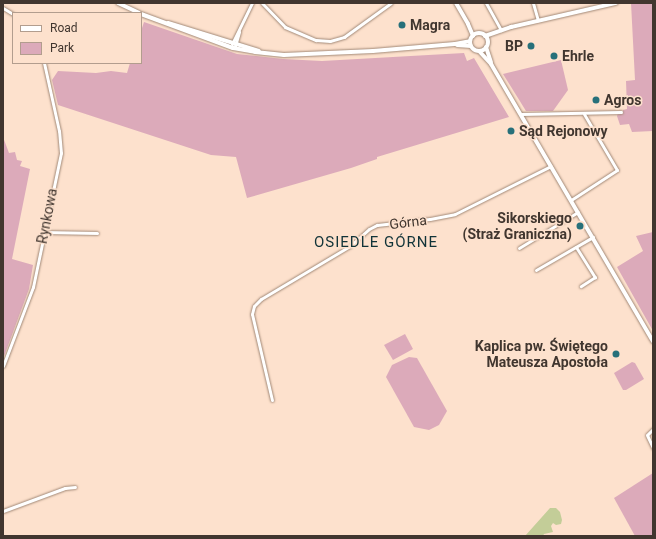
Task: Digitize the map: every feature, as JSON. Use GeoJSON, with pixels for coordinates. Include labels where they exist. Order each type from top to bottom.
{"type":"FeatureCollection","features":[{"type":"Feature","properties":{"kind":"main road"},"geometry":{"type":"LineString","coordinates":[[118,3],[138,12]]}},
{"type":"Feature","properties":{"kind":"main road"},"geometry":{"type":"LineString","coordinates":[[456,3],[473,36]]}},
{"type":"Feature","properties":{"kind":"main road"},"geometry":{"type":"LineString","coordinates":[[468,24],[478,34],[485,36],[538,20],[616,3]]}},
{"type":"Feature","properties":{"kind":"main road"},"geometry":{"type":"LineString","coordinates":[[142,14],[164,23],[234,45],[262,52],[307,55],[455,44],[470,41]]}},
{"type":"Feature","properties":{"kind":"main road"},"geometry":{"type":"LineString","coordinates":[[491,64],[486,47],[488,42],[499,31]]}},
{"type":"Feature","properties":{"kind":"main road"},"geometry":{"type":"LineString","coordinates":[[471,46],[470,41],[473,36],[478,34]]}},
{"type":"Feature","properties":{"kind":"main road"},"geometry":{"type":"LineString","coordinates":[[485,36],[488,42]]}},
{"type":"Feature","properties":{"kind":"main road"},"geometry":{"type":"LineString","coordinates":[[455,44],[471,46],[479,51],[491,64],[653,341]]}},
{"type":"Feature","properties":{"kind":"main road"},"geometry":{"type":"LineString","coordinates":[[479,51],[486,47]]}},
{"type":"Feature","properties":{"kind":"street"},"geometry":{"type":"LineString","coordinates":[[234,45],[252,3]]}},
{"type":"Feature","properties":{"kind":"street"},"geometry":{"type":"LineString","coordinates":[[262,3],[285,27],[316,40],[330,41],[344,37],[391,3]]}},
{"type":"Feature","properties":{"kind":"street"},"geometry":{"type":"LineString","coordinates":[[486,3],[499,31]]}},
{"type":"Feature","properties":{"kind":"street"},"geometry":{"type":"LineString","coordinates":[[533,3],[538,20]]}},
{"type":"Feature","properties":{"kind":"street"},"geometry":{"type":"LineString","coordinates":[[3,8],[12,13]]}},
{"type":"Feature","properties":{"kind":"street","name":"Rynkowa"},"geometry":{"type":"LineString","coordinates":[[3,366],[33,287],[61,153],[59,131],[44,64]]}},
{"type":"Feature","properties":{"kind":"street"},"geometry":{"type":"LineString","coordinates":[[521,114],[584,114],[621,112]]}},
{"type":"Feature","properties":{"kind":"street"},"geometry":{"type":"LineString","coordinates":[[571,200],[606,178],[616,171],[617,168],[584,114]]}},
{"type":"Feature","properties":{"kind":"street","name":"Górna"},"geometry":{"type":"LineString","coordinates":[[272,400],[252,314],[254,306],[261,299],[350,246],[369,228],[377,225],[455,214],[551,166]]}},
{"type":"Feature","properties":{"kind":"street"},"geometry":{"type":"LineString","coordinates":[[519,248],[578,212]]}},
{"type":"Feature","properties":{"kind":"street"},"geometry":{"type":"LineString","coordinates":[[45,232],[97,233]]}},
{"type":"Feature","properties":{"kind":"street"},"geometry":{"type":"LineString","coordinates":[[536,270],[592,237]]}},
{"type":"Feature","properties":{"kind":"street"},"geometry":{"type":"LineString","coordinates":[[576,247],[595,277],[581,286]]}},
{"type":"Feature","properties":{"kind":"street"},"geometry":{"type":"LineString","coordinates":[[653,429],[647,435],[653,448]]}},
{"type":"Feature","properties":{"kind":"street"},"geometry":{"type":"LineString","coordinates":[[3,511],[65,488],[75,487]]}},
{"type":"Feature","properties":{"kind":"green space"},"geometry":{"type":"Polygon","coordinates":[[[631,3],[653,3],[653,131],[632,132],[629,124],[620,125],[617,116],[618,113],[623,114],[623,110],[627,109],[626,81],[635,80],[631,3]]]}},
{"type":"Feature","properties":{"kind":"green space"},"geometry":{"type":"Polygon","coordinates":[[[144,22],[237,54],[283,59],[322,61],[464,53],[467,61],[474,58],[509,117],[377,157],[377,159],[351,168],[247,198],[236,157],[211,155],[58,105],[52,80],[58,71],[96,73],[111,71],[127,73],[130,64],[142,64],[142,28],[144,22]]]}},
{"type":"Feature","properties":{"kind":"green space"},"geometry":{"type":"Polygon","coordinates":[[[561,60],[568,90],[553,111],[526,111],[503,74],[561,60]]]}},
{"type":"Feature","properties":{"kind":"green space"},"geometry":{"type":"Polygon","coordinates":[[[3,137],[9,153],[15,152],[17,160],[22,161],[20,166],[30,169],[12,259],[33,265],[29,289],[3,359],[3,137]]]}},
{"type":"Feature","properties":{"kind":"green space"},"geometry":{"type":"Polygon","coordinates":[[[653,232],[653,331],[617,267],[643,251],[636,236],[653,232]]]}},
{"type":"Feature","properties":{"kind":"green space"},"geometry":{"type":"Polygon","coordinates":[[[405,334],[413,349],[393,360],[384,345],[405,334]]]}},
{"type":"Feature","properties":{"kind":"green space"},"geometry":{"type":"Polygon","coordinates":[[[409,357],[417,358],[447,411],[439,425],[429,430],[414,427],[386,377],[392,365],[409,357]]]}},
{"type":"Feature","properties":{"kind":"green space"},"geometry":{"type":"Polygon","coordinates":[[[632,362],[635,363],[644,379],[626,390],[623,390],[614,373],[632,362]]]}},
{"type":"Feature","properties":{"kind":"green space"},"geometry":{"type":"Polygon","coordinates":[[[653,473],[653,536],[635,536],[614,498],[653,473]]]}},
{"type":"Feature","properties":{"kind":"shaded area"},"geometry":{"type":"Polygon","coordinates":[[[550,508],[556,508],[560,512],[562,520],[561,524],[556,525],[553,523],[551,526],[553,532],[544,534],[543,536],[525,536],[550,508]]]}},
{"type":"Feature","properties":{"kind":"place","name":"Magra"},"geometry":{"type":"Point","coordinates":[402,25]}},
{"type":"Feature","properties":{"kind":"place","name":"BP"},"geometry":{"type":"Point","coordinates":[531,46]}},
{"type":"Feature","properties":{"kind":"place","name":"Ehrle"},"geometry":{"type":"Point","coordinates":[554,56]}},
{"type":"Feature","properties":{"kind":"place","name":"Agros"},"geometry":{"type":"Point","coordinates":[596,100]}},
{"type":"Feature","properties":{"kind":"place","name":"Sąd Rejonowy"},"geometry":{"type":"Point","coordinates":[511,131]}},
{"type":"Feature","properties":{"kind":"place","name":"Sikorskiego (Straż Graniczna)"},"geometry":{"type":"Point","coordinates":[580,226]}},
{"type":"Feature","properties":{"kind":"place","name":"Kaplica pw. Świętego Mateusza Apostoła"},"geometry":{"type":"Point","coordinates":[616,354]}},
{"type":"Feature","properties":{"kind":"district","name":"OSIEDLE GÓRNE"},"geometry":{"type":"Point","coordinates":[376,243]}}]}
